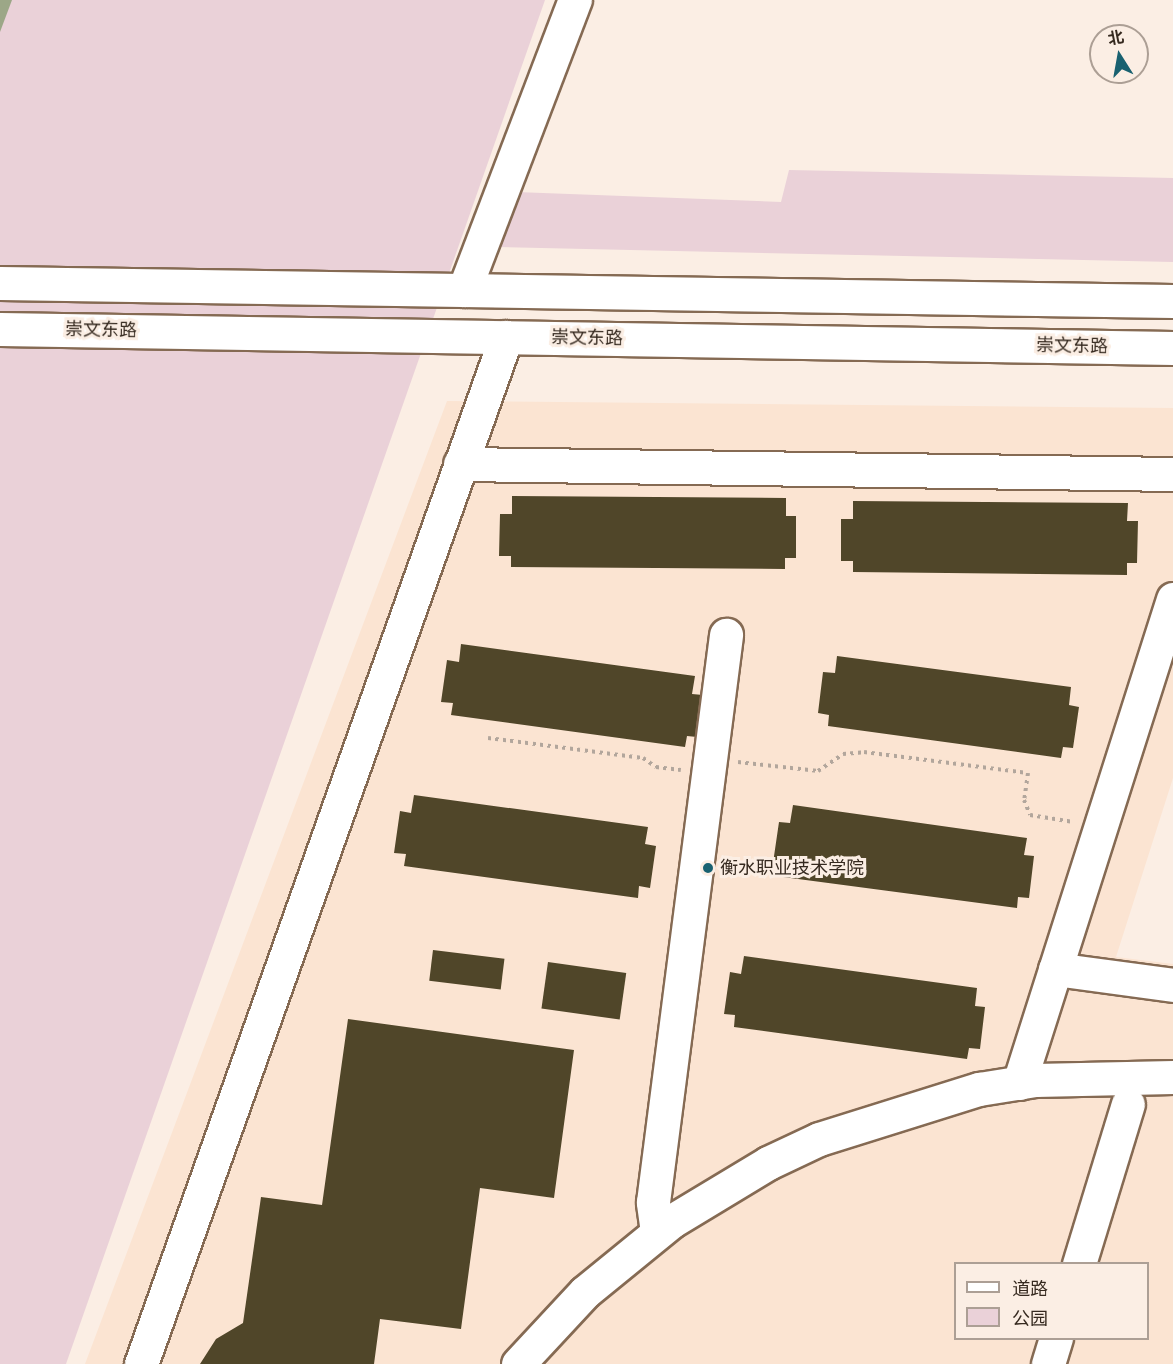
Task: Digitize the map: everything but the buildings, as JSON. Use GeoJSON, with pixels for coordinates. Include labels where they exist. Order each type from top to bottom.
{"type":"FeatureCollection","features":[{"type":"Feature","properties":{"kind":"main road"},"geometry":{"type":"LineString","coordinates":[[464,290],[575,0]]}},
{"type":"Feature","properties":{"kind":"main road"},"geometry":{"type":"LineString","coordinates":[[0,283],[1173,301]]}},
{"type":"Feature","properties":{"kind":"main road","name":"崇文东路"},"geometry":{"type":"LineString","coordinates":[[0,329],[1173,348]]}},
{"type":"Feature","properties":{"kind":"main road"},"geometry":{"type":"LineString","coordinates":[[141,1364],[506,337]]}},
{"type":"Feature","properties":{"kind":"main road"},"geometry":{"type":"LineString","coordinates":[[460,464],[1173,474]]}},
{"type":"Feature","properties":{"kind":"main road"},"geometry":{"type":"LineString","coordinates":[[1019,1083],[1173,599]]}},
{"type":"Feature","properties":{"kind":"main road"},"geometry":{"type":"LineString","coordinates":[[657,1232],[653,1202],[726,635]]}},
{"type":"Feature","properties":{"kind":"main road"},"geometry":{"type":"LineString","coordinates":[[1055,969],[1173,985]]}},
{"type":"Feature","properties":{"kind":"main road"},"geometry":{"type":"LineString","coordinates":[[519,1364],[585,1292],[657,1232],[719,1190],[819,1139],[925,1102],[1019,1083],[1173,1077]]}},
{"type":"Feature","properties":{"kind":"main road"},"geometry":{"type":"LineString","coordinates":[[1079,1262],[1128,1104]]}},
{"type":"Feature","properties":{"kind":"main road"},"geometry":{"type":"LineString","coordinates":[[1048,1364],[1055,1340]]}},
{"type":"Feature","properties":{"kind":"path"},"geometry":{"type":"LineString","coordinates":[[488,738],[643,758],[656,767],[709,766],[818,771],[843,754],[864,752],[1028,773],[1024,800],[1030,815],[1101,826]]}},
{"type":"Feature","properties":{"kind":"shaded area"},"geometry":{"type":"Polygon","coordinates":[[[0,0],[12,0],[0,32],[0,0]]]}},
{"type":"Feature","properties":{"kind":"shaded area","name":"衡水职业技术学院"},"geometry":{"type":"Polygon","coordinates":[[[447,401],[1173,408],[1173,778],[1116,957],[1173,964],[1173,1364],[85,1364],[447,401]]]}},
{"type":"Feature","properties":{"kind":"green space"},"geometry":{"type":"Polygon","coordinates":[[[0,0],[545,0],[66,1364],[0,1364],[0,0]]]}},
{"type":"Feature","properties":{"kind":"green space"},"geometry":{"type":"Polygon","coordinates":[[[789,170],[1173,178],[1173,262],[497,247],[516,192],[781,202],[789,170]]]}},
{"type":"Feature","properties":{"kind":"place","name":"衡水职业技术学院"},"geometry":{"type":"Point","coordinates":[708,868]}}]}
